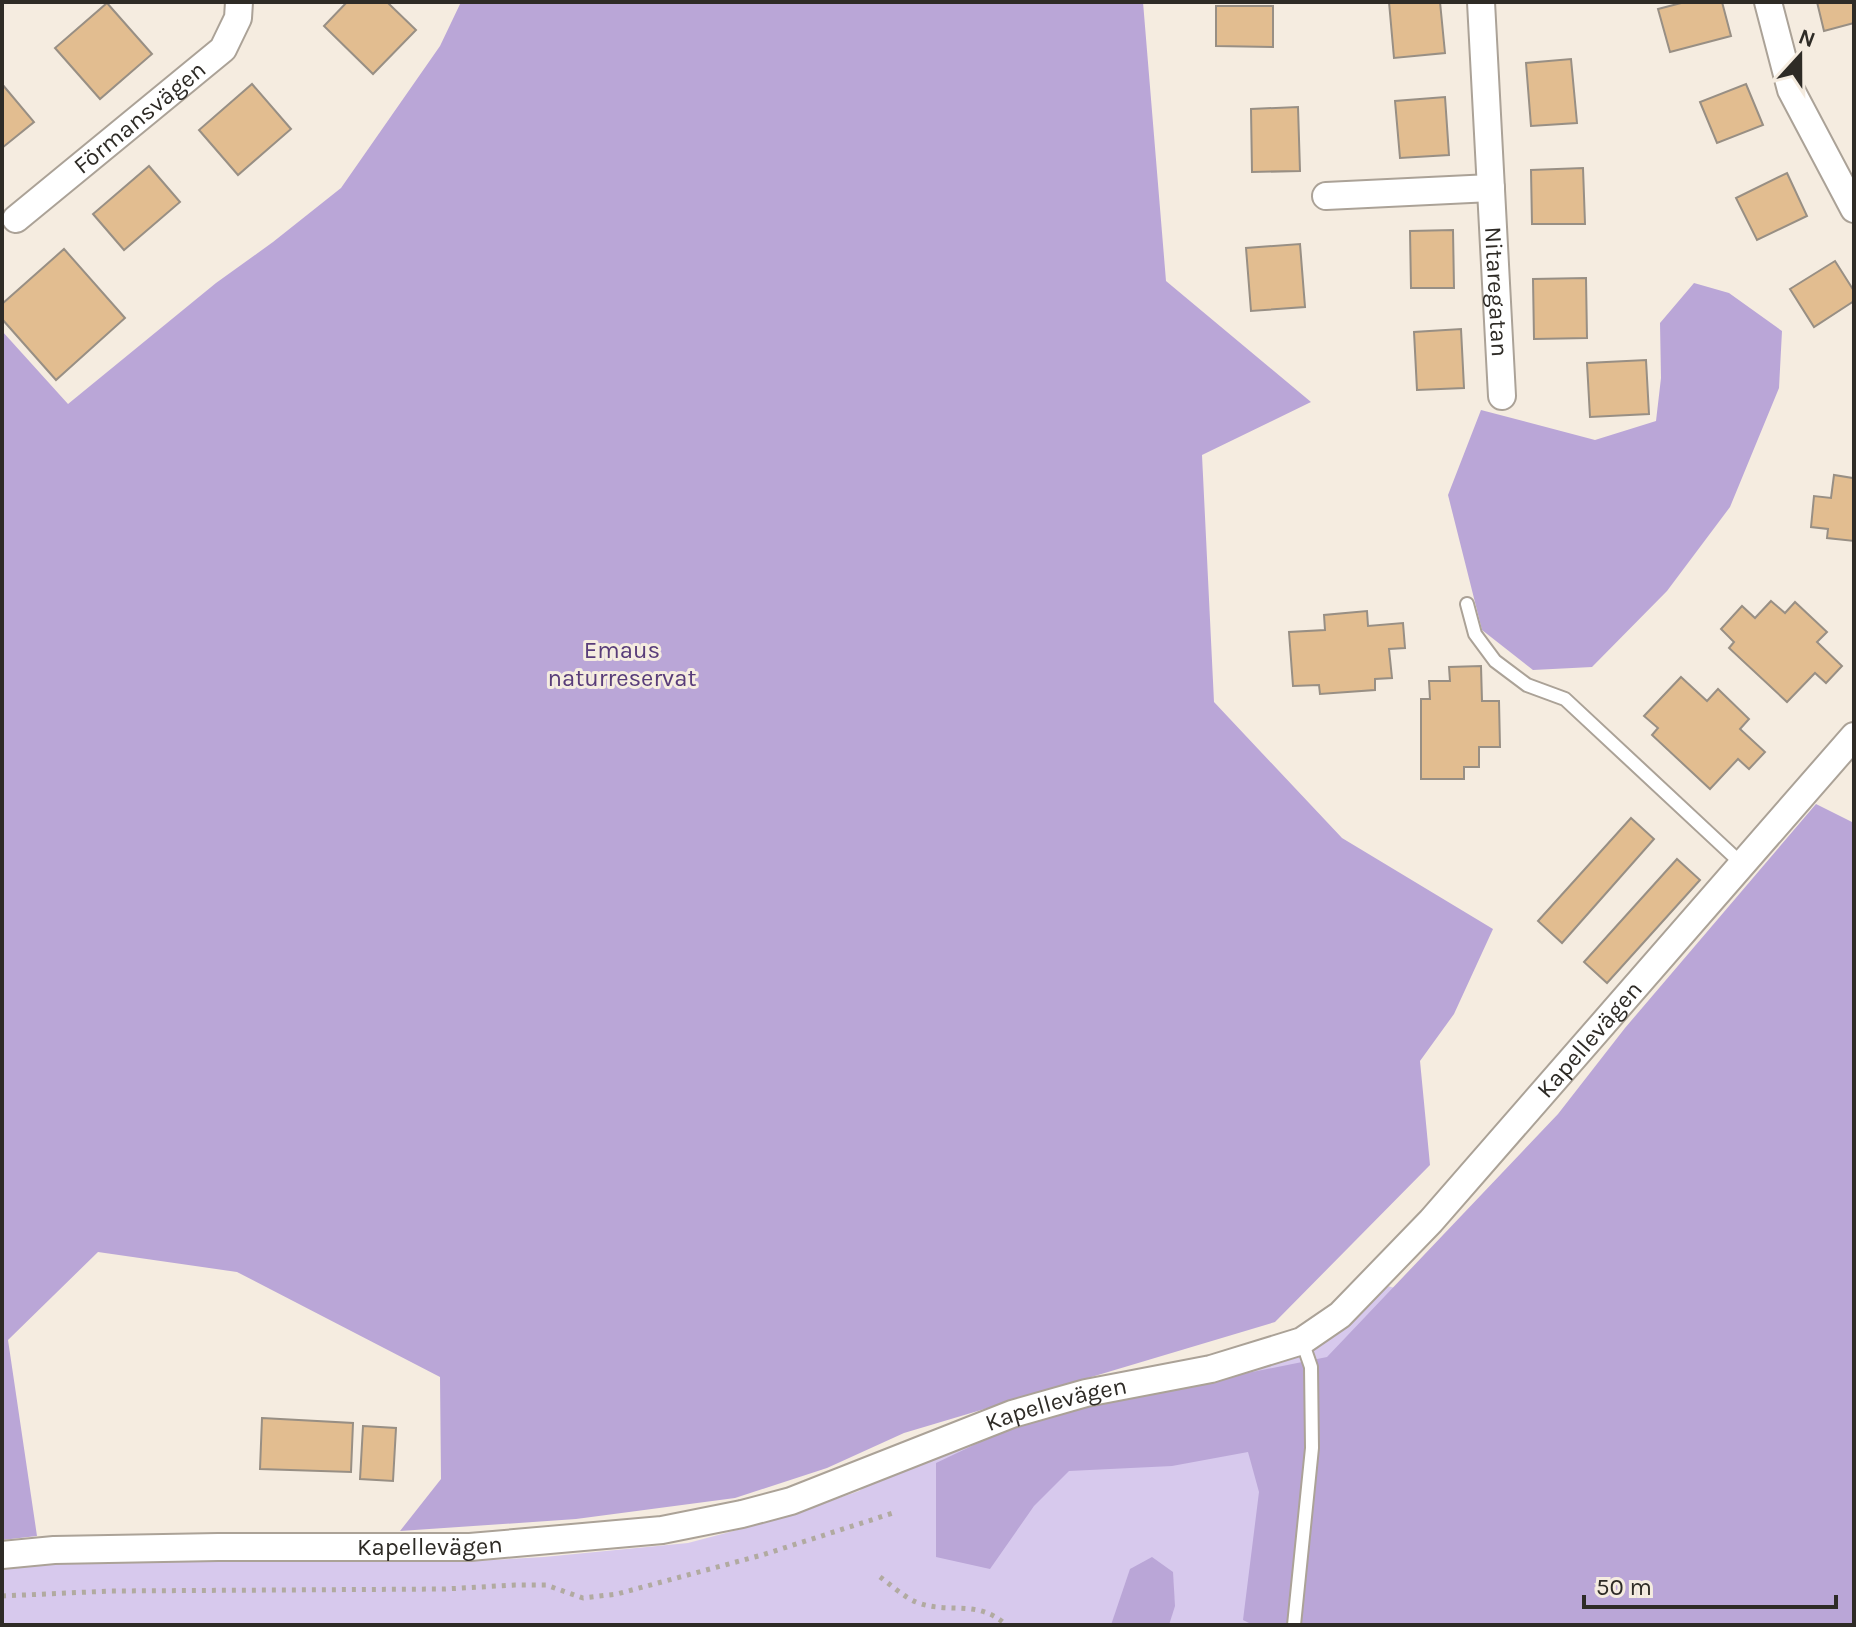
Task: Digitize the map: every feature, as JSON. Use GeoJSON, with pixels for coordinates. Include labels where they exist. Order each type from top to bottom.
{"type":"FeatureCollection","features":[{"type":"Feature","properties":{"kind":"street","name":"Förmansvägen"},"geometry":{"type":"LineString","coordinates":[[16,219],[223,49],[238,18],[239,2]]}},
{"type":"Feature","properties":{"kind":"street","name":"Nitaregatan"},"geometry":{"type":"LineString","coordinates":[[1481,2],[1502,396]]}},
{"type":"Feature","properties":{"kind":"street"},"geometry":{"type":"LineString","coordinates":[[1768,2],[1791,90],[1854,209]]}},
{"type":"Feature","properties":{"kind":"street"},"geometry":{"type":"LineString","coordinates":[[1326,196],[1491,188]]}},
{"type":"Feature","properties":{"kind":"street","name":"Kapellevägen"},"geometry":{"type":"LineString","coordinates":[[2,1555],[54,1550],[203,1547],[470,1547],[662,1530],[791,1501],[1012,1414],[1086,1393],[1211,1369],[1302,1341],[1340,1315],[1431,1221],[1854,736]]}},
{"type":"Feature","properties":{"kind":"lane"},"geometry":{"type":"LineString","coordinates":[[1467,604],[1475,634],[1495,661],[1527,685],[1565,699],[1742,864]]}},
{"type":"Feature","properties":{"kind":"lane"},"geometry":{"type":"LineString","coordinates":[[1294,1625],[1312,1448],[1311,1367],[1302,1341]]}},
{"type":"Feature","properties":{"kind":"path"},"geometry":{"type":"LineString","coordinates":[[880,1577],[916,1602],[971,1607],[991,1613],[1006,1625]]}},
{"type":"Feature","properties":{"kind":"shaded area"},"geometry":{"type":"Polygon","coordinates":[[[1384,1285],[1521,1323],[1501,1625],[2,1625],[2,1569],[69,1561],[356,1558],[455,1562],[688,1543],[775,1520],[859,1491],[1035,1416],[1259,1361],[1384,1285]]]}},
{"type":"Feature","properties":{"kind":"green space","name":"Emaus naturreservat"},"geometry":{"type":"Polygon","coordinates":[[[461,2],[1143,2],[1166,281],[1311,402],[1202,455],[1214,702],[1342,838],[1493,929],[1454,1014],[1420,1061],[1430,1165],[1275,1322],[904,1433],[827,1468],[735,1498],[576,1519],[400,1531],[441,1479],[440,1377],[237,1272],[98,1252],[8,1340],[37,1536],[2,1540],[2,331],[68,404],[216,283],[341,188],[440,46],[461,2]]]}},
{"type":"Feature","properties":{"kind":"green space"},"geometry":{"type":"Polygon","coordinates":[[[1694,283],[1729,293],[1782,331],[1779,388],[1730,507],[1667,591],[1592,667],[1533,670],[1482,630],[1448,495],[1481,410],[1595,440],[1656,421],[1661,378],[1660,323],[1694,283]]]}},
{"type":"Feature","properties":{"kind":"green space"},"geometry":{"type":"Polygon","coordinates":[[[1816,804],[1854,823],[1854,1625],[1253,1625],[1243,1620],[1259,1492],[1248,1452],[1172,1466],[1069,1471],[1034,1506],[990,1569],[936,1557],[936,1463],[1035,1416],[1327,1357],[1558,1114],[1625,1028],[1816,804]]]}},
{"type":"Feature","properties":{"kind":"green space"},"geometry":{"type":"Polygon","coordinates":[[[1152,1557],[1173,1572],[1175,1606],[1169,1625],[1111,1625],[1130,1569],[1152,1557]]]}},
{"type":"Feature","properties":{"kind":"building"},"geometry":{"type":"Polygon","coordinates":[[[347,2],[387,2],[416,30],[373,74],[324,26],[347,2]]]}},
{"type":"Feature","properties":{"kind":"building"},"geometry":{"type":"Polygon","coordinates":[[[1389,2],[1440,2],[1445,53],[1394,58],[1389,2]]]}},
{"type":"Feature","properties":{"kind":"building"},"geometry":{"type":"Polygon","coordinates":[[[1685,2],[1722,2],[1731,36],[1670,52],[1658,9],[1685,2]]]}},
{"type":"Feature","properties":{"kind":"building"},"geometry":{"type":"Polygon","coordinates":[[[1817,2],[1854,2],[1854,23],[1824,31],[1817,2]]]}},
{"type":"Feature","properties":{"kind":"building"},"geometry":{"type":"Polygon","coordinates":[[[107,3],[152,54],[100,99],[55,48],[107,3]]]}},
{"type":"Feature","properties":{"kind":"building"},"geometry":{"type":"Polygon","coordinates":[[[1216,6],[1273,6],[1273,47],[1216,46],[1216,6]]]}},
{"type":"Feature","properties":{"kind":"building"},"geometry":{"type":"Polygon","coordinates":[[[1571,59],[1577,123],[1531,126],[1526,63],[1571,59]]]}},
{"type":"Feature","properties":{"kind":"building"},"geometry":{"type":"Polygon","coordinates":[[[2,84],[34,122],[2,148],[2,84]]]}},
{"type":"Feature","properties":{"kind":"building"},"geometry":{"type":"Polygon","coordinates":[[[252,84],[291,129],[238,175],[199,130],[252,84]]]}},
{"type":"Feature","properties":{"kind":"building"},"geometry":{"type":"Polygon","coordinates":[[[1746,84],[1763,125],[1717,143],[1700,102],[1746,84]]]}},
{"type":"Feature","properties":{"kind":"building"},"geometry":{"type":"Polygon","coordinates":[[[1445,97],[1449,155],[1400,158],[1395,101],[1445,97]]]}},
{"type":"Feature","properties":{"kind":"building"},"geometry":{"type":"Polygon","coordinates":[[[1298,107],[1300,171],[1252,172],[1251,109],[1298,107]]]}},
{"type":"Feature","properties":{"kind":"building"},"geometry":{"type":"Polygon","coordinates":[[[149,166],[180,202],[124,250],[93,214],[149,166]]]}},
{"type":"Feature","properties":{"kind":"building"},"geometry":{"type":"Polygon","coordinates":[[[1583,168],[1585,224],[1532,224],[1531,170],[1583,168]]]}},
{"type":"Feature","properties":{"kind":"building"},"geometry":{"type":"Polygon","coordinates":[[[1787,173],[1807,216],[1757,240],[1736,198],[1787,173]]]}},
{"type":"Feature","properties":{"kind":"building"},"geometry":{"type":"Polygon","coordinates":[[[1453,230],[1454,288],[1411,288],[1410,231],[1453,230]]]}},
{"type":"Feature","properties":{"kind":"building"},"geometry":{"type":"Polygon","coordinates":[[[1300,244],[1305,307],[1251,311],[1246,248],[1300,244]]]}},
{"type":"Feature","properties":{"kind":"building"},"geometry":{"type":"Polygon","coordinates":[[[64,249],[125,318],[56,380],[2,319],[2,304],[64,249]]]}},
{"type":"Feature","properties":{"kind":"building"},"geometry":{"type":"Polygon","coordinates":[[[1835,261],[1854,291],[1854,301],[1814,327],[1790,289],[1835,261]]]}},
{"type":"Feature","properties":{"kind":"building"},"geometry":{"type":"Polygon","coordinates":[[[1586,278],[1587,338],[1534,339],[1533,279],[1586,278]]]}},
{"type":"Feature","properties":{"kind":"building"},"geometry":{"type":"Polygon","coordinates":[[[1461,329],[1464,388],[1417,390],[1414,332],[1461,329]]]}},
{"type":"Feature","properties":{"kind":"building"},"geometry":{"type":"Polygon","coordinates":[[[1646,360],[1649,414],[1590,417],[1587,363],[1646,360]]]}},
{"type":"Feature","properties":{"kind":"building"},"geometry":{"type":"Polygon","coordinates":[[[1854,472],[1854,541],[1827,538],[1828,529],[1811,527],[1814,496],[1831,498],[1834,475],[1853,478],[1854,472]]]}},
{"type":"Feature","properties":{"kind":"building"},"geometry":{"type":"Polygon","coordinates":[[[1771,601],[1785,613],[1795,602],[1827,632],[1817,642],[1842,666],[1826,683],[1815,673],[1787,702],[1729,648],[1734,642],[1721,629],[1742,606],[1755,618],[1771,601]]]}},
{"type":"Feature","properties":{"kind":"building"},"geometry":{"type":"Polygon","coordinates":[[[1367,611],[1368,626],[1403,623],[1405,648],[1389,649],[1392,678],[1375,679],[1375,690],[1320,694],[1319,685],[1293,686],[1289,632],[1325,630],[1324,615],[1367,611]]]}},
{"type":"Feature","properties":{"kind":"building"},"geometry":{"type":"Polygon","coordinates":[[[1481,666],[1482,701],[1499,701],[1500,747],[1479,747],[1479,767],[1464,767],[1464,779],[1421,779],[1421,699],[1430,699],[1429,681],[1450,681],[1449,667],[1481,666]]]}},
{"type":"Feature","properties":{"kind":"building"},"geometry":{"type":"Polygon","coordinates":[[[1681,677],[1707,701],[1718,689],[1749,719],[1740,729],[1765,752],[1749,769],[1738,759],[1710,789],[1652,735],[1658,728],[1644,716],[1681,677]]]}},
{"type":"Feature","properties":{"kind":"building"},"geometry":{"type":"Polygon","coordinates":[[[1631,818],[1654,839],[1562,943],[1538,921],[1631,818]]]}},
{"type":"Feature","properties":{"kind":"building"},"geometry":{"type":"Polygon","coordinates":[[[1677,859],[1700,880],[1607,983],[1584,962],[1677,859]]]}},
{"type":"Feature","properties":{"kind":"building"},"geometry":{"type":"Polygon","coordinates":[[[262,1418],[353,1423],[351,1472],[260,1469],[262,1418]]]}},
{"type":"Feature","properties":{"kind":"building"},"geometry":{"type":"Polygon","coordinates":[[[363,1426],[396,1428],[393,1481],[360,1479],[363,1426]]]}}]}
